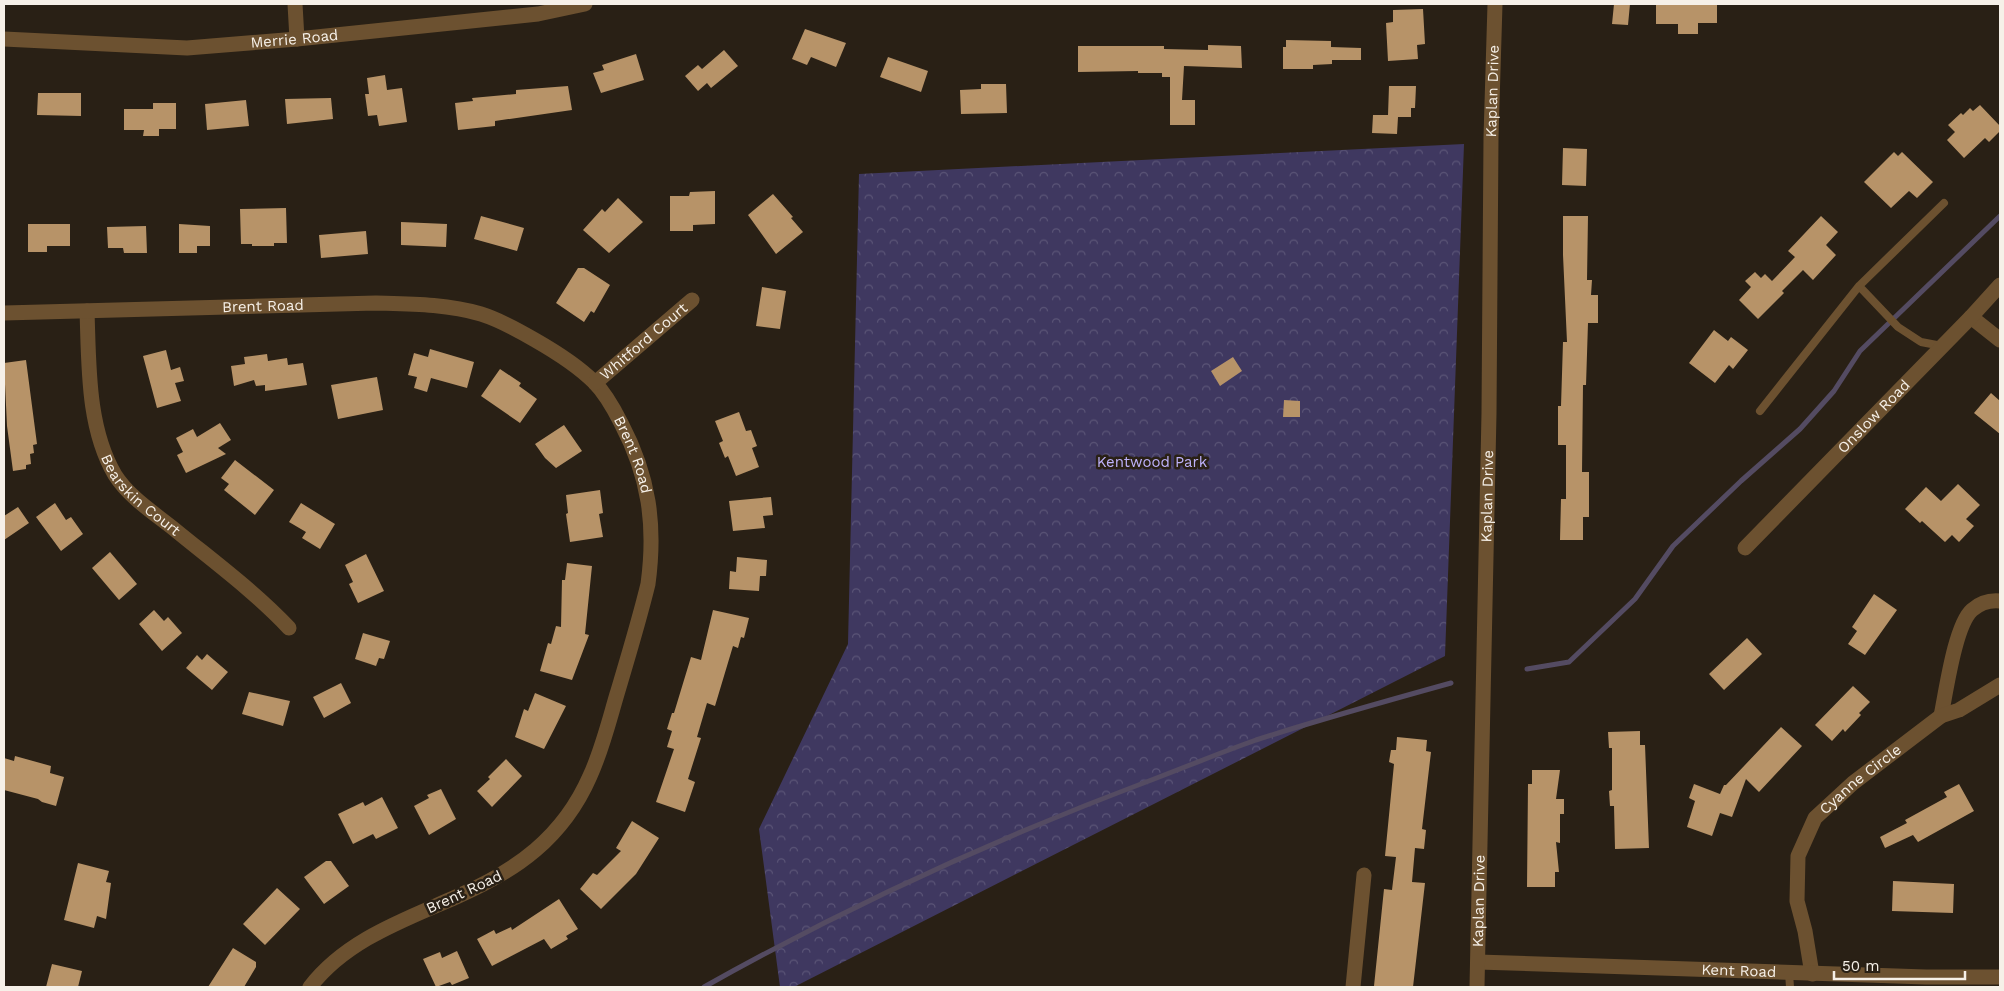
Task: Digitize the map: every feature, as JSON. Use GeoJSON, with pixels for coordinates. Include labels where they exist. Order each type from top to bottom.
{"type":"FeatureCollection","features":[{"type":"Feature","properties":{"kind":"street"},"geometry":{"type":"LineString","coordinates":[[294,4],[297,39]]}},
{"type":"Feature","properties":{"kind":"street","name":"Merrie Road"},"geometry":{"type":"LineString","coordinates":[[4,39],[187,48],[297,39],[538,14],[585,4]]}},
{"type":"Feature","properties":{"kind":"street","name":"Kaplan Drive"},"geometry":{"type":"LineString","coordinates":[[1477,987],[1489,423],[1491,137],[1495,4]]}},
{"type":"Feature","properties":{"kind":"street","name":"Onslow Road"},"geometry":{"type":"LineString","coordinates":[[1745,548],[1943,346],[2000,285]]}},
{"type":"Feature","properties":{"kind":"street","name":"Whitford Court"},"geometry":{"type":"LineString","coordinates":[[595,383],[692,300]]}},
{"type":"Feature","properties":{"kind":"street","name":"Brent Road"},"geometry":{"type":"LineString","coordinates":[[4,312],[376,303],[428,304],[452,307],[482,314],[510,326],[556,352],[595,383],[615,412],[633,446],[647,492],[652,533],[652,560],[643,606],[602,746],[590,777],[565,820],[536,851],[512,869],[490,882],[392,925],[365,940],[328,968],[310,987]]}},
{"type":"Feature","properties":{"kind":"street","name":"Bearskin Court"},"geometry":{"type":"LineString","coordinates":[[87,311],[92,402],[101,439],[116,476],[135,497],[262,600],[289,628]]}},
{"type":"Feature","properties":{"kind":"street"},"geometry":{"type":"LineString","coordinates":[[1971,317],[2000,340]]}},
{"type":"Feature","properties":{"kind":"street"},"geometry":{"type":"LineString","coordinates":[[1941,716],[1960,631],[1971,610],[1990,600],[2000,601]]}},
{"type":"Feature","properties":{"kind":"street","name":"Cyanne Circle"},"geometry":{"type":"LineString","coordinates":[[1812,974],[1805,931],[1796,901],[1798,856],[1815,818],[1853,783],[1941,716],[1958,710],[2000,685]]}},
{"type":"Feature","properties":{"kind":"street"},"geometry":{"type":"LineString","coordinates":[[1353,987],[1364,875]]}},
{"type":"Feature","properties":{"kind":"street","name":"Kent Road"},"geometry":{"type":"LineString","coordinates":[[1478,962],[1790,980],[1812,974],[2000,977]]}},
{"type":"Feature","properties":{"kind":"lane"},"geometry":{"type":"LineString","coordinates":[[1760,411],[1859,286],[1944,202]]}},
{"type":"Feature","properties":{"kind":"lane"},"geometry":{"type":"LineString","coordinates":[[1859,286],[1898,327],[1921,342],[1943,346]]}},
{"type":"Feature","properties":{"kind":"green space","name":"Kentwood Park"},"geometry":{"type":"Polygon","coordinates":[[[1464,144],[1445,656],[794,987],[780,987],[759,829],[848,644],[859,174],[1464,144]]]}},
{"type":"Feature","properties":{"kind":"building"},"geometry":{"type":"Polygon","coordinates":[[[1614,4],[1630,4],[1628,25],[1612,24],[1614,4]]]}},
{"type":"Feature","properties":{"kind":"building"},"geometry":{"type":"Polygon","coordinates":[[[1656,4],[1717,4],[1717,23],[1698,23],[1698,34],[1678,34],[1678,24],[1656,24],[1656,4]]]}},
{"type":"Feature","properties":{"kind":"building"},"geometry":{"type":"Polygon","coordinates":[[[1423,9],[1425,44],[1417,45],[1418,59],[1388,61],[1386,23],[1393,22],[1393,10],[1423,9]]]}},
{"type":"Feature","properties":{"kind":"building"},"geometry":{"type":"Polygon","coordinates":[[[805,29],[846,43],[836,67],[811,57],[807,65],[792,59],[805,29]]]}},
{"type":"Feature","properties":{"kind":"building"},"geometry":{"type":"Polygon","coordinates":[[[1286,40],[1331,41],[1331,47],[1361,48],[1361,60],[1332,60],[1332,64],[1313,65],[1313,69],[1283,69],[1283,47],[1286,47],[1286,40]]]}},
{"type":"Feature","properties":{"kind":"building"},"geometry":{"type":"Polygon","coordinates":[[[1208,45],[1241,46],[1242,68],[1184,66],[1182,100],[1195,100],[1195,125],[1170,125],[1170,77],[1162,77],[1162,73],[1138,73],[1138,71],[1078,72],[1078,46],[1164,46],[1164,49],[1208,50],[1208,45]]]}},
{"type":"Feature","properties":{"kind":"building"},"geometry":{"type":"Polygon","coordinates":[[[724,50],[738,66],[711,88],[707,83],[698,91],[685,76],[698,65],[702,69],[724,50]]]}},
{"type":"Feature","properties":{"kind":"building"},"geometry":{"type":"Polygon","coordinates":[[[636,54],[644,80],[601,93],[593,73],[604,70],[602,65],[636,54]]]}},
{"type":"Feature","properties":{"kind":"building"},"geometry":{"type":"Polygon","coordinates":[[[888,57],[928,71],[921,92],[880,77],[888,57]]]}},
{"type":"Feature","properties":{"kind":"building"},"geometry":{"type":"Polygon","coordinates":[[[385,75],[387,90],[402,88],[407,122],[379,126],[377,115],[368,116],[365,94],[369,94],[367,78],[385,75]]]}},
{"type":"Feature","properties":{"kind":"building"},"geometry":{"type":"Polygon","coordinates":[[[981,84],[1006,84],[1007,113],[961,114],[960,90],[981,89],[981,84]]]}},
{"type":"Feature","properties":{"kind":"building"},"geometry":{"type":"Polygon","coordinates":[[[568,86],[572,110],[495,121],[495,126],[458,130],[455,103],[473,101],[472,98],[516,94],[516,90],[568,86]]]}},
{"type":"Feature","properties":{"kind":"building"},"geometry":{"type":"Polygon","coordinates":[[[1389,86],[1416,86],[1415,108],[1411,108],[1411,117],[1398,117],[1397,134],[1372,133],[1373,115],[1388,115],[1389,86]]]}},
{"type":"Feature","properties":{"kind":"building"},"geometry":{"type":"Polygon","coordinates":[[[38,93],[81,93],[81,116],[37,115],[38,93]]]}},
{"type":"Feature","properties":{"kind":"building"},"geometry":{"type":"Polygon","coordinates":[[[331,98],[333,119],[287,124],[285,99],[331,98]]]}},
{"type":"Feature","properties":{"kind":"building"},"geometry":{"type":"Polygon","coordinates":[[[246,100],[249,126],[207,130],[205,104],[246,100]]]}},
{"type":"Feature","properties":{"kind":"building"},"geometry":{"type":"Polygon","coordinates":[[[153,103],[176,103],[176,129],[159,129],[159,136],[143,136],[144,130],[124,130],[124,109],[153,109],[153,103]]]}},
{"type":"Feature","properties":{"kind":"building"},"geometry":{"type":"Polygon","coordinates":[[[1980,105],[2000,126],[2000,131],[1989,142],[1985,138],[1964,158],[1947,140],[1955,132],[1948,125],[1961,113],[1963,115],[1970,108],[1973,111],[1980,105]]]}},
{"type":"Feature","properties":{"kind":"building"},"geometry":{"type":"Polygon","coordinates":[[[1563,148],[1587,149],[1586,186],[1562,185],[1563,148]]]}},
{"type":"Feature","properties":{"kind":"building"},"geometry":{"type":"Polygon","coordinates":[[[1894,152],[1898,156],[1902,152],[1933,182],[1917,198],[1909,191],[1891,208],[1864,182],[1894,152]]]}},
{"type":"Feature","properties":{"kind":"building"},"geometry":{"type":"Polygon","coordinates":[[[715,191],[715,224],[693,225],[693,231],[670,231],[670,196],[689,196],[690,192],[715,191]]]}},
{"type":"Feature","properties":{"kind":"building"},"geometry":{"type":"Polygon","coordinates":[[[773,194],[803,232],[776,254],[748,215],[773,194]]]}},
{"type":"Feature","properties":{"kind":"building"},"geometry":{"type":"Polygon","coordinates":[[[618,198],[643,222],[609,253],[583,230],[602,209],[605,212],[618,198]]]}},
{"type":"Feature","properties":{"kind":"building"},"geometry":{"type":"Polygon","coordinates":[[[286,208],[287,243],[274,243],[274,246],[241,244],[240,209],[286,208]]]}},
{"type":"Feature","properties":{"kind":"building"},"geometry":{"type":"Polygon","coordinates":[[[481,216],[524,228],[517,251],[474,239],[481,216]]]}},
{"type":"Feature","properties":{"kind":"building"},"geometry":{"type":"Polygon","coordinates":[[[1563,216],[1588,216],[1587,280],[1592,280],[1591,295],[1598,295],[1598,323],[1588,323],[1586,385],[1583,385],[1582,472],[1589,472],[1589,517],[1583,517],[1583,540],[1560,540],[1561,499],[1566,499],[1566,445],[1558,445],[1558,406],[1561,406],[1563,342],[1567,342],[1563,216]]]}},
{"type":"Feature","properties":{"kind":"building"},"geometry":{"type":"Polygon","coordinates":[[[1821,216],[1838,232],[1826,245],[1836,255],[1813,280],[1803,270],[1782,291],[1784,293],[1758,319],[1739,300],[1751,287],[1745,281],[1755,272],[1761,278],[1765,274],[1772,281],[1795,257],[1788,251],[1821,216]]]}},
{"type":"Feature","properties":{"kind":"building"},"geometry":{"type":"Polygon","coordinates":[[[401,222],[447,224],[446,247],[401,245],[401,222]]]}},
{"type":"Feature","properties":{"kind":"building"},"geometry":{"type":"Polygon","coordinates":[[[28,224],[70,224],[70,246],[47,246],[47,252],[28,252],[28,224]]]}},
{"type":"Feature","properties":{"kind":"building"},"geometry":{"type":"Polygon","coordinates":[[[179,224],[210,226],[210,246],[197,246],[197,253],[179,253],[179,224]]]}},
{"type":"Feature","properties":{"kind":"building"},"geometry":{"type":"Polygon","coordinates":[[[146,226],[147,253],[124,253],[123,248],[108,248],[107,227],[146,226]]]}},
{"type":"Feature","properties":{"kind":"building"},"geometry":{"type":"Polygon","coordinates":[[[366,231],[368,254],[321,258],[319,235],[366,231]]]}},
{"type":"Feature","properties":{"kind":"building"},"geometry":{"type":"Polygon","coordinates":[[[578,268],[584,268],[610,285],[594,313],[591,311],[584,322],[556,303],[578,268]]]}},
{"type":"Feature","properties":{"kind":"building"},"geometry":{"type":"Polygon","coordinates":[[[762,287],[786,291],[780,329],[756,326],[762,287]]]}},
{"type":"Feature","properties":{"kind":"building"},"geometry":{"type":"Polygon","coordinates":[[[1714,330],[1728,341],[1731,337],[1748,350],[1733,369],[1729,365],[1715,383],[1689,363],[1714,330]]]}},
{"type":"Feature","properties":{"kind":"building"},"geometry":{"type":"Polygon","coordinates":[[[430,349],[474,362],[467,388],[431,378],[427,392],[414,388],[417,377],[408,375],[414,353],[428,357],[430,349]]]}},
{"type":"Feature","properties":{"kind":"building"},"geometry":{"type":"Polygon","coordinates":[[[166,350],[171,370],[180,367],[184,381],[175,383],[181,401],[157,408],[143,356],[166,350]]]}},
{"type":"Feature","properties":{"kind":"building"},"geometry":{"type":"Polygon","coordinates":[[[267,354],[268,361],[287,358],[288,365],[303,363],[307,385],[265,391],[265,385],[256,386],[254,380],[234,386],[231,366],[245,364],[244,357],[267,354]]]}},
{"type":"Feature","properties":{"kind":"building"},"geometry":{"type":"Polygon","coordinates":[[[1233,357],[1242,371],[1220,386],[1211,371],[1233,357]]]}},
{"type":"Feature","properties":{"kind":"building"},"geometry":{"type":"Polygon","coordinates":[[[26,360],[37,444],[33,445],[34,453],[30,454],[31,464],[26,465],[26,469],[13,471],[7,426],[4,363],[26,360]]]}},
{"type":"Feature","properties":{"kind":"building"},"geometry":{"type":"Polygon","coordinates":[[[500,369],[521,383],[519,386],[537,399],[520,423],[481,396],[500,369]]]}},
{"type":"Feature","properties":{"kind":"building"},"geometry":{"type":"Polygon","coordinates":[[[377,377],[383,410],[338,419],[331,385],[377,377]]]}},
{"type":"Feature","properties":{"kind":"building"},"geometry":{"type":"Polygon","coordinates":[[[1991,393],[2000,401],[2000,434],[1974,413],[1991,393]]]}},
{"type":"Feature","properties":{"kind":"building"},"geometry":{"type":"Polygon","coordinates":[[[1284,400],[1300,401],[1300,417],[1283,417],[1284,400]]]}},
{"type":"Feature","properties":{"kind":"building"},"geometry":{"type":"Polygon","coordinates":[[[739,412],[746,431],[751,430],[757,446],[752,448],[759,467],[736,476],[728,456],[725,458],[719,443],[723,441],[715,421],[739,412]]]}},
{"type":"Feature","properties":{"kind":"building"},"geometry":{"type":"Polygon","coordinates":[[[220,423],[231,440],[218,448],[226,454],[186,473],[177,455],[183,452],[176,438],[193,429],[197,437],[220,423]]]}},
{"type":"Feature","properties":{"kind":"building"},"geometry":{"type":"Polygon","coordinates":[[[564,425],[582,451],[556,468],[545,458],[535,444],[564,425]]]}},
{"type":"Feature","properties":{"kind":"building"},"geometry":{"type":"Polygon","coordinates":[[[235,460],[274,490],[255,515],[224,490],[229,484],[221,478],[235,460]]]}},
{"type":"Feature","properties":{"kind":"building"},"geometry":{"type":"Polygon","coordinates":[[[1958,484],[1980,505],[1966,519],[1974,526],[1959,542],[1952,535],[1945,542],[1922,521],[1920,523],[1905,509],[1926,487],[1941,501],[1958,484]]]}},
{"type":"Feature","properties":{"kind":"building"},"geometry":{"type":"Polygon","coordinates":[[[600,490],[603,513],[599,514],[603,537],[570,542],[566,514],[568,513],[566,495],[600,490]]]}},
{"type":"Feature","properties":{"kind":"building"},"geometry":{"type":"Polygon","coordinates":[[[771,497],[773,515],[763,516],[765,528],[733,531],[729,501],[771,497]]]}},
{"type":"Feature","properties":{"kind":"building"},"geometry":{"type":"Polygon","coordinates":[[[55,503],[66,520],[71,517],[83,534],[61,551],[36,517],[55,503]]]}},
{"type":"Feature","properties":{"kind":"building"},"geometry":{"type":"Polygon","coordinates":[[[301,503],[335,524],[320,549],[302,538],[306,532],[289,522],[301,503]]]}},
{"type":"Feature","properties":{"kind":"building"},"geometry":{"type":"Polygon","coordinates":[[[18,507],[29,523],[4,540],[4,516],[18,507]]]}},
{"type":"Feature","properties":{"kind":"building"},"geometry":{"type":"Polygon","coordinates":[[[110,552],[137,584],[119,600],[92,568],[110,552]]]}},
{"type":"Feature","properties":{"kind":"building"},"geometry":{"type":"Polygon","coordinates":[[[366,554],[384,591],[358,603],[349,584],[353,582],[345,565],[366,554]]]}},
{"type":"Feature","properties":{"kind":"building"},"geometry":{"type":"Polygon","coordinates":[[[737,557],[767,560],[766,576],[760,576],[759,591],[729,589],[730,571],[736,572],[737,557]]]}},
{"type":"Feature","properties":{"kind":"building"},"geometry":{"type":"Polygon","coordinates":[[[567,563],[592,566],[585,634],[589,635],[572,680],[540,671],[548,643],[551,644],[556,626],[561,627],[562,580],[565,580],[567,563]]]}},
{"type":"Feature","properties":{"kind":"building"},"geometry":{"type":"Polygon","coordinates":[[[1874,594],[1897,610],[1865,655],[1848,644],[1857,631],[1852,627],[1874,594]]]}},
{"type":"Feature","properties":{"kind":"building"},"geometry":{"type":"Polygon","coordinates":[[[154,610],[164,621],[168,617],[182,633],[162,651],[139,624],[154,610]]]}},
{"type":"Feature","properties":{"kind":"building"},"geometry":{"type":"Polygon","coordinates":[[[713,610],[749,618],[744,638],[741,637],[738,648],[733,646],[715,706],[707,703],[697,737],[701,738],[688,779],[695,782],[685,812],[656,802],[674,749],[667,747],[672,731],[667,729],[672,713],[674,713],[691,657],[701,660],[713,610]]]}},
{"type":"Feature","properties":{"kind":"building"},"geometry":{"type":"Polygon","coordinates":[[[363,633],[390,641],[384,659],[379,658],[376,666],[355,659],[363,633]]]}},
{"type":"Feature","properties":{"kind":"building"},"geometry":{"type":"Polygon","coordinates":[[[1747,638],[1762,654],[1724,690],[1709,674],[1747,638]]]}},
{"type":"Feature","properties":{"kind":"building"},"geometry":{"type":"Polygon","coordinates":[[[207,654],[228,672],[212,690],[186,668],[197,655],[202,660],[207,654]]]}},
{"type":"Feature","properties":{"kind":"building"},"geometry":{"type":"Polygon","coordinates":[[[341,683],[351,703],[324,718],[313,697],[341,683]]]}},
{"type":"Feature","properties":{"kind":"building"},"geometry":{"type":"Polygon","coordinates":[[[1853,686],[1870,702],[1845,732],[1843,729],[1832,741],[1815,725],[1853,686]]]}},
{"type":"Feature","properties":{"kind":"building"},"geometry":{"type":"Polygon","coordinates":[[[249,692],[290,701],[283,726],[242,714],[249,692]]]}},
{"type":"Feature","properties":{"kind":"building"},"geometry":{"type":"Polygon","coordinates":[[[535,693],[566,706],[544,749],[515,737],[524,709],[528,711],[535,693]]]}},
{"type":"Feature","properties":{"kind":"building"},"geometry":{"type":"Polygon","coordinates":[[[1781,727],[1802,746],[1759,792],[1746,779],[1732,817],[1720,813],[1712,836],[1687,827],[1695,801],[1689,798],[1694,784],[1720,794],[1724,785],[1781,727]]]}},
{"type":"Feature","properties":{"kind":"building"},"geometry":{"type":"Polygon","coordinates":[[[1640,731],[1640,745],[1645,745],[1649,848],[1615,849],[1614,806],[1610,806],[1609,791],[1612,790],[1612,748],[1609,748],[1608,732],[1640,731]]]}},
{"type":"Feature","properties":{"kind":"building"},"geometry":{"type":"Polygon","coordinates":[[[1397,737],[1427,740],[1426,751],[1431,752],[1422,829],[1426,830],[1424,849],[1415,848],[1412,882],[1425,883],[1413,987],[1374,986],[1384,889],[1392,890],[1396,857],[1385,856],[1394,764],[1389,762],[1391,750],[1396,750],[1397,737]]]}},
{"type":"Feature","properties":{"kind":"building"},"geometry":{"type":"Polygon","coordinates":[[[15,756],[51,766],[50,773],[64,777],[56,806],[4,790],[4,758],[14,761],[15,756]]]}},
{"type":"Feature","properties":{"kind":"building"},"geometry":{"type":"Polygon","coordinates":[[[506,759],[522,776],[492,807],[477,791],[490,779],[488,777],[506,759]]]}},
{"type":"Feature","properties":{"kind":"building"},"geometry":{"type":"Polygon","coordinates":[[[1532,770],[1560,770],[1556,799],[1564,799],[1564,814],[1560,814],[1560,843],[1556,842],[1559,872],[1555,872],[1555,887],[1527,887],[1528,784],[1532,784],[1532,770]]]}},
{"type":"Feature","properties":{"kind":"building"},"geometry":{"type":"Polygon","coordinates":[[[1959,784],[1974,811],[1918,842],[1913,835],[1885,848],[1880,837],[1907,823],[1905,820],[1947,797],[1944,792],[1959,784]]]}},
{"type":"Feature","properties":{"kind":"building"},"geometry":{"type":"Polygon","coordinates":[[[441,789],[456,819],[429,835],[414,806],[429,798],[427,795],[441,789]]]}},
{"type":"Feature","properties":{"kind":"building"},"geometry":{"type":"Polygon","coordinates":[[[382,797],[398,828],[376,839],[373,834],[353,844],[338,814],[363,802],[365,806],[382,797]]]}},
{"type":"Feature","properties":{"kind":"building"},"geometry":{"type":"Polygon","coordinates":[[[632,821],[659,838],[636,874],[601,909],[580,889],[593,873],[597,875],[621,851],[616,848],[632,821]]]}},
{"type":"Feature","properties":{"kind":"building"},"geometry":{"type":"Polygon","coordinates":[[[326,861],[331,861],[349,886],[324,904],[304,877],[326,861]]]}},
{"type":"Feature","properties":{"kind":"building"},"geometry":{"type":"Polygon","coordinates":[[[78,863],[109,871],[106,882],[111,883],[106,919],[97,916],[94,928],[64,920],[78,863]]]}},
{"type":"Feature","properties":{"kind":"building"},"geometry":{"type":"Polygon","coordinates":[[[1893,881],[1954,884],[1953,913],[1892,911],[1893,881]]]}},
{"type":"Feature","properties":{"kind":"building"},"geometry":{"type":"Polygon","coordinates":[[[277,888],[300,909],[265,945],[243,924],[277,888]]]}},
{"type":"Feature","properties":{"kind":"building"},"geometry":{"type":"Polygon","coordinates":[[[559,899],[578,929],[566,936],[568,939],[551,949],[544,939],[492,966],[477,939],[494,930],[496,934],[511,927],[512,930],[559,899]]]}},
{"type":"Feature","properties":{"kind":"building"},"geometry":{"type":"Polygon","coordinates":[[[233,948],[256,962],[256,967],[244,987],[208,987],[233,948]]]}},
{"type":"Feature","properties":{"kind":"building"},"geometry":{"type":"Polygon","coordinates":[[[457,951],[469,978],[452,985],[450,982],[436,987],[423,959],[440,952],[442,958],[457,951]]]}},
{"type":"Feature","properties":{"kind":"building"},"geometry":{"type":"Polygon","coordinates":[[[52,964],[82,971],[78,987],[46,987],[52,964]]]}},
{"type":"Feature","properties":{"kind":"waterway"},"geometry":{"type":"LineString","coordinates":[[1527,669],[1569,662],[1635,599],[1673,546],[1741,481],[1800,429],[1834,391],[1860,351],[2000,216]]}},
{"type":"Feature","properties":{"kind":"waterway"},"geometry":{"type":"LineString","coordinates":[[704,987],[813,928],[925,874],[1096,801],[1256,740],[1329,717],[1451,683]]}}]}
